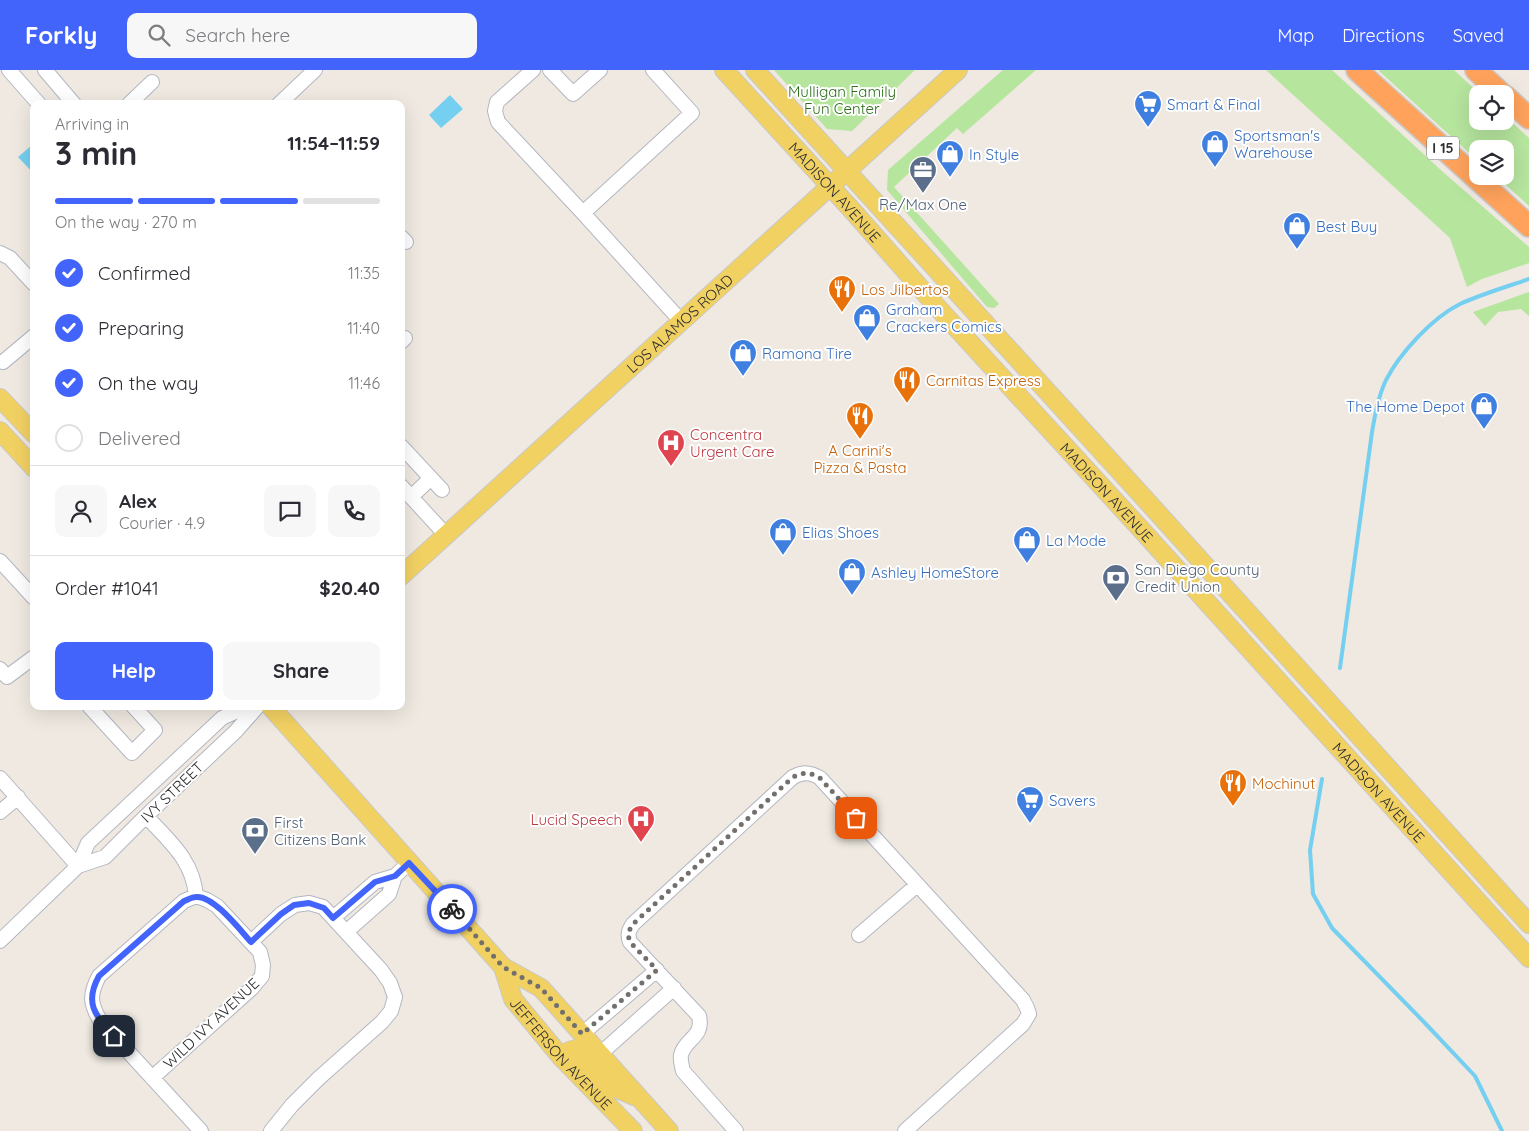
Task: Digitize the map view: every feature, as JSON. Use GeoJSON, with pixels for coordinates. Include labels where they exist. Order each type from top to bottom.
{"type":"FeatureCollection","features":[{"type":"Feature","properties":{"kind":"highway","name":"I 15"},"geometry":{"type":"LineString","coordinates":[[1358,70],[1529,226]]}},
{"type":"Feature","properties":{"kind":"highway"},"geometry":{"type":"LineString","coordinates":[[1476,70],[1492,85]]}},
{"type":"Feature","properties":{"kind":"highway"},"geometry":{"type":"LineString","coordinates":[[1514,104],[1529,118]]}},
{"type":"Feature","properties":{"kind":"main road","name":"MADISON AVENUE"},"geometry":{"type":"LineString","coordinates":[[724,70],[1529,958]]}},
{"type":"Feature","properties":{"kind":"main road","name":"MADISON AVENUE"},"geometry":{"type":"LineString","coordinates":[[755,70],[1529,924]]}},
{"type":"Feature","properties":{"kind":"main road","name":"LOS ALAMOS ROAD"},"geometry":{"type":"LineString","coordinates":[[405,572],[958,70]]}},
{"type":"Feature","properties":{"kind":"main road"},"geometry":{"type":"LineString","coordinates":[[0,398],[30,430]]}},
{"type":"Feature","properties":{"kind":"main road"},"geometry":{"type":"LineString","coordinates":[[0,431],[30,464]]}},
{"type":"Feature","properties":{"kind":"main road","name":"JEFFERSON AVENUE"},"geometry":{"type":"LineString","coordinates":[[274,710],[503,967],[541,988],[669,1131]]}},
{"type":"Feature","properties":{"kind":"main road","name":"JEFFERSON AVENUE"},"geometry":{"type":"LineString","coordinates":[[503,967],[513,999],[561,1057],[633,1131]]}},
{"type":"Feature","properties":{"kind":"main road"},"geometry":{"type":"LineString","coordinates":[[561,1057],[569,1051],[576,1049],[613,1087],[639,1098]]}},
{"type":"Feature","properties":{"kind":"street"},"geometry":{"type":"LineString","coordinates":[[9,70],[35,100]]}},
{"type":"Feature","properties":{"kind":"street"},"geometry":{"type":"LineString","coordinates":[[45,70],[71,100]]}},
{"type":"Feature","properties":{"kind":"street"},"geometry":{"type":"LineString","coordinates":[[283,100],[315,70]]}},
{"type":"Feature","properties":{"kind":"street"},"geometry":{"type":"LineString","coordinates":[[533,70],[498,102],[495,111],[498,122],[583,212],[681,321]]}},
{"type":"Feature","properties":{"kind":"street"},"geometry":{"type":"LineString","coordinates":[[550,70],[573,94],[600,70]]}},
{"type":"Feature","properties":{"kind":"street"},"geometry":{"type":"LineString","coordinates":[[583,212],[692,113],[653,70]]}},
{"type":"Feature","properties":{"kind":"street"},"geometry":{"type":"LineString","coordinates":[[132,100],[152,82]]}},
{"type":"Feature","properties":{"kind":"street"},"geometry":{"type":"LineString","coordinates":[[0,253],[10,258],[30,280]]}},
{"type":"Feature","properties":{"kind":"street"},"geometry":{"type":"LineString","coordinates":[[3,362],[30,339]]}},
{"type":"Feature","properties":{"kind":"street"},"geometry":{"type":"LineString","coordinates":[[405,450],[442,490]]}},
{"type":"Feature","properties":{"kind":"street"},"geometry":{"type":"LineString","coordinates":[[411,497],[431,478]]}},
{"type":"Feature","properties":{"kind":"street"},"geometry":{"type":"LineString","coordinates":[[405,490],[446,535]]}},
{"type":"Feature","properties":{"kind":"street"},"geometry":{"type":"LineString","coordinates":[[0,561],[30,594]]}},
{"type":"Feature","properties":{"kind":"street"},"geometry":{"type":"LineString","coordinates":[[0,669],[8,677],[30,660]]}},
{"type":"Feature","properties":{"kind":"street"},"geometry":{"type":"LineString","coordinates":[[93,710],[132,753],[155,730],[137,710]]}},
{"type":"Feature","properties":{"kind":"street","name":"IVY STREET"},"geometry":{"type":"LineString","coordinates":[[0,941],[78,866],[88,843],[222,718],[239,710]]}},
{"type":"Feature","properties":{"kind":"street","name":"IVY STREET"},"geometry":{"type":"LineString","coordinates":[[78,866],[106,857],[146,816],[236,731],[254,710]]}},
{"type":"Feature","properties":{"kind":"street"},"geometry":{"type":"LineString","coordinates":[[736,1131],[683,1071],[681,1055],[684,1048],[698,1033],[700,1027],[699,1016],[630,942],[628,936],[633,924],[793,777],[801,773],[813,774],[820,778],[1022,1000],[1029,1014],[1022,1024],[905,1131]]}},
{"type":"Feature","properties":{"kind":"street"},"geometry":{"type":"LineString","coordinates":[[0,778],[78,866]]}},
{"type":"Feature","properties":{"kind":"street"},"geometry":{"type":"LineString","coordinates":[[0,812],[18,797]]}},
{"type":"Feature","properties":{"kind":"street"},"geometry":{"type":"LineString","coordinates":[[146,816],[187,864],[193,878],[196,896]]}},
{"type":"Feature","properties":{"kind":"street"},"geometry":{"type":"LineString","coordinates":[[333,918],[375,882],[395,876],[409,863]]}},
{"type":"Feature","properties":{"kind":"street"},"geometry":{"type":"LineString","coordinates":[[346,932],[389,894],[395,876]]}},
{"type":"Feature","properties":{"kind":"street"},"geometry":{"type":"LineString","coordinates":[[859,935],[917,885]]}},
{"type":"Feature","properties":{"kind":"street"},"geometry":{"type":"LineString","coordinates":[[201,1131],[101,1022],[91,998],[99,976],[184,901],[196,896],[217,906],[251,942],[281,914],[294,905],[309,903],[324,908],[381,970],[390,983],[395,997],[392,1010],[382,1022],[319,1078],[292,1105],[271,1131]]}},
{"type":"Feature","properties":{"kind":"street","name":"WILD IVY AVENUE"},"geometry":{"type":"LineString","coordinates":[[152,1078],[252,988],[262,976],[263,965],[260,952],[251,942]]}},
{"type":"Feature","properties":{"kind":"street"},"geometry":{"type":"LineString","coordinates":[[582,1034],[657,970]]}},
{"type":"Feature","properties":{"kind":"street"},"geometry":{"type":"LineString","coordinates":[[600,1054],[674,988]]}},
{"type":"Feature","properties":{"kind":"street"},"geometry":{"type":"LineString","coordinates":[[631,994],[647,1012]]}},
{"type":"Feature","properties":{"kind":"green space","name":"Mulligan Family Fun Center"},"geometry":{"type":"Polygon","coordinates":[[[774,70],[915,70],[852,131],[827,129],[774,70]]]}},
{"type":"Feature","properties":{"kind":"green space"},"geometry":{"type":"Polygon","coordinates":[[[1003,70],[1036,70],[963,134],[957,128],[894,187],[999,304],[994,308],[987,307],[887,190],[888,170],[1003,70]]]}},
{"type":"Feature","properties":{"kind":"green space"},"geometry":{"type":"Polygon","coordinates":[[[1266,70],[1332,70],[1443,172],[1529,247],[1529,263],[1482,279],[1467,287],[1450,238],[1266,70]]]}},
{"type":"Feature","properties":{"kind":"green space"},"geometry":{"type":"Polygon","coordinates":[[[1378,70],[1454,70],[1470,85],[1469,130],[1514,130],[1514,124],[1529,138],[1529,206],[1506,185],[1514,185],[1514,140],[1469,140],[1469,153],[1378,70]]]}},
{"type":"Feature","properties":{"kind":"green space"},"geometry":{"type":"Polygon","coordinates":[[[1529,292],[1529,316],[1521,309],[1498,312],[1485,326],[1473,312],[1529,292]]]}},
{"type":"Feature","properties":{"kind":"water"},"geometry":{"type":"Polygon","coordinates":[[[450,95],[463,109],[441,128],[429,115],[450,95]]]}},
{"type":"Feature","properties":{"kind":"water"},"geometry":{"type":"Polygon","coordinates":[[[30,147],[30,170],[18,157],[30,147]]]}},
{"type":"Feature","properties":{"kind":"waterway"},"geometry":{"type":"LineString","coordinates":[[1340,668],[1372,432],[1383,386],[1408,348],[1428,327],[1449,310],[1477,297],[1529,279]]}},
{"type":"Feature","properties":{"kind":"waterway"},"geometry":{"type":"LineString","coordinates":[[1322,779],[1310,850],[1313,894],[1332,928],[1475,1076],[1502,1131]]}},
{"type":"Feature","properties":{"kind":"way so far"},"geometry":{"type":"LineString","coordinates":[[452,909],[503,967],[541,988],[582,1034],[657,970],[630,942],[628,936],[633,924],[793,777],[808,772],[820,778],[856,818]]}},
{"type":"Feature","properties":{"kind":"place","name":"Smart & Final"},"geometry":{"type":"Point","coordinates":[1148,128]}},
{"type":"Feature","properties":{"kind":"place","name":"Sportsman's Warehouse"},"geometry":{"type":"Point","coordinates":[1215,168]}},
{"type":"Feature","properties":{"kind":"place","name":"In Style"},"geometry":{"type":"Point","coordinates":[950,178]}},
{"type":"Feature","properties":{"kind":"place","name":"Re/Max One"},"geometry":{"type":"Point","coordinates":[923,194]}},
{"type":"Feature","properties":{"kind":"place","name":"Best Buy"},"geometry":{"type":"Point","coordinates":[1297,250]}},
{"type":"Feature","properties":{"kind":"place","name":"Los Jilbertos"},"geometry":{"type":"Point","coordinates":[842,313]}},
{"type":"Feature","properties":{"kind":"place","name":"Graham Crackers Comics"},"geometry":{"type":"Point","coordinates":[867,342]}},
{"type":"Feature","properties":{"kind":"place","name":"Ramona Tire"},"geometry":{"type":"Point","coordinates":[743,377]}},
{"type":"Feature","properties":{"kind":"place","name":"Carnitas Express"},"geometry":{"type":"Point","coordinates":[907,404]}},
{"type":"Feature","properties":{"kind":"place","name":"The Home Depot"},"geometry":{"type":"Point","coordinates":[1484,430]}},
{"type":"Feature","properties":{"kind":"place","name":"A Carini's Pizza & Pasta"},"geometry":{"type":"Point","coordinates":[860,440]}},
{"type":"Feature","properties":{"kind":"place","name":"Concentra Urgent Care"},"geometry":{"type":"Point","coordinates":[671,467]}},
{"type":"Feature","properties":{"kind":"place","name":"Elias Shoes"},"geometry":{"type":"Point","coordinates":[783,556]}},
{"type":"Feature","properties":{"kind":"place","name":"La Mode"},"geometry":{"type":"Point","coordinates":[1027,564]}},
{"type":"Feature","properties":{"kind":"place","name":"Ashley HomeStore"},"geometry":{"type":"Point","coordinates":[852,596]}},
{"type":"Feature","properties":{"kind":"place","name":"San Diego County Credit Union"},"geometry":{"type":"Point","coordinates":[1116,602]}},
{"type":"Feature","properties":{"kind":"place","name":"Mochinut"},"geometry":{"type":"Point","coordinates":[1233,807]}},
{"type":"Feature","properties":{"kind":"place","name":"Savers"},"geometry":{"type":"Point","coordinates":[1030,824]}},
{"type":"Feature","properties":{"kind":"place","name":"Lucid Speech"},"geometry":{"type":"Point","coordinates":[641,843]}},
{"type":"Feature","properties":{"kind":"place","name":"First Citizens Bank"},"geometry":{"type":"Point","coordinates":[255,855]}},
{"type":"Feature","properties":{"kind":"route"},"geometry":{"type":"LineString","coordinates":[[114,1036],[101,1022],[91,998],[99,976],[184,901],[196,896],[217,906],[251,942],[281,914],[294,905],[309,903],[324,908],[333,918],[375,882],[395,876],[409,863],[452,909]]}}]}
